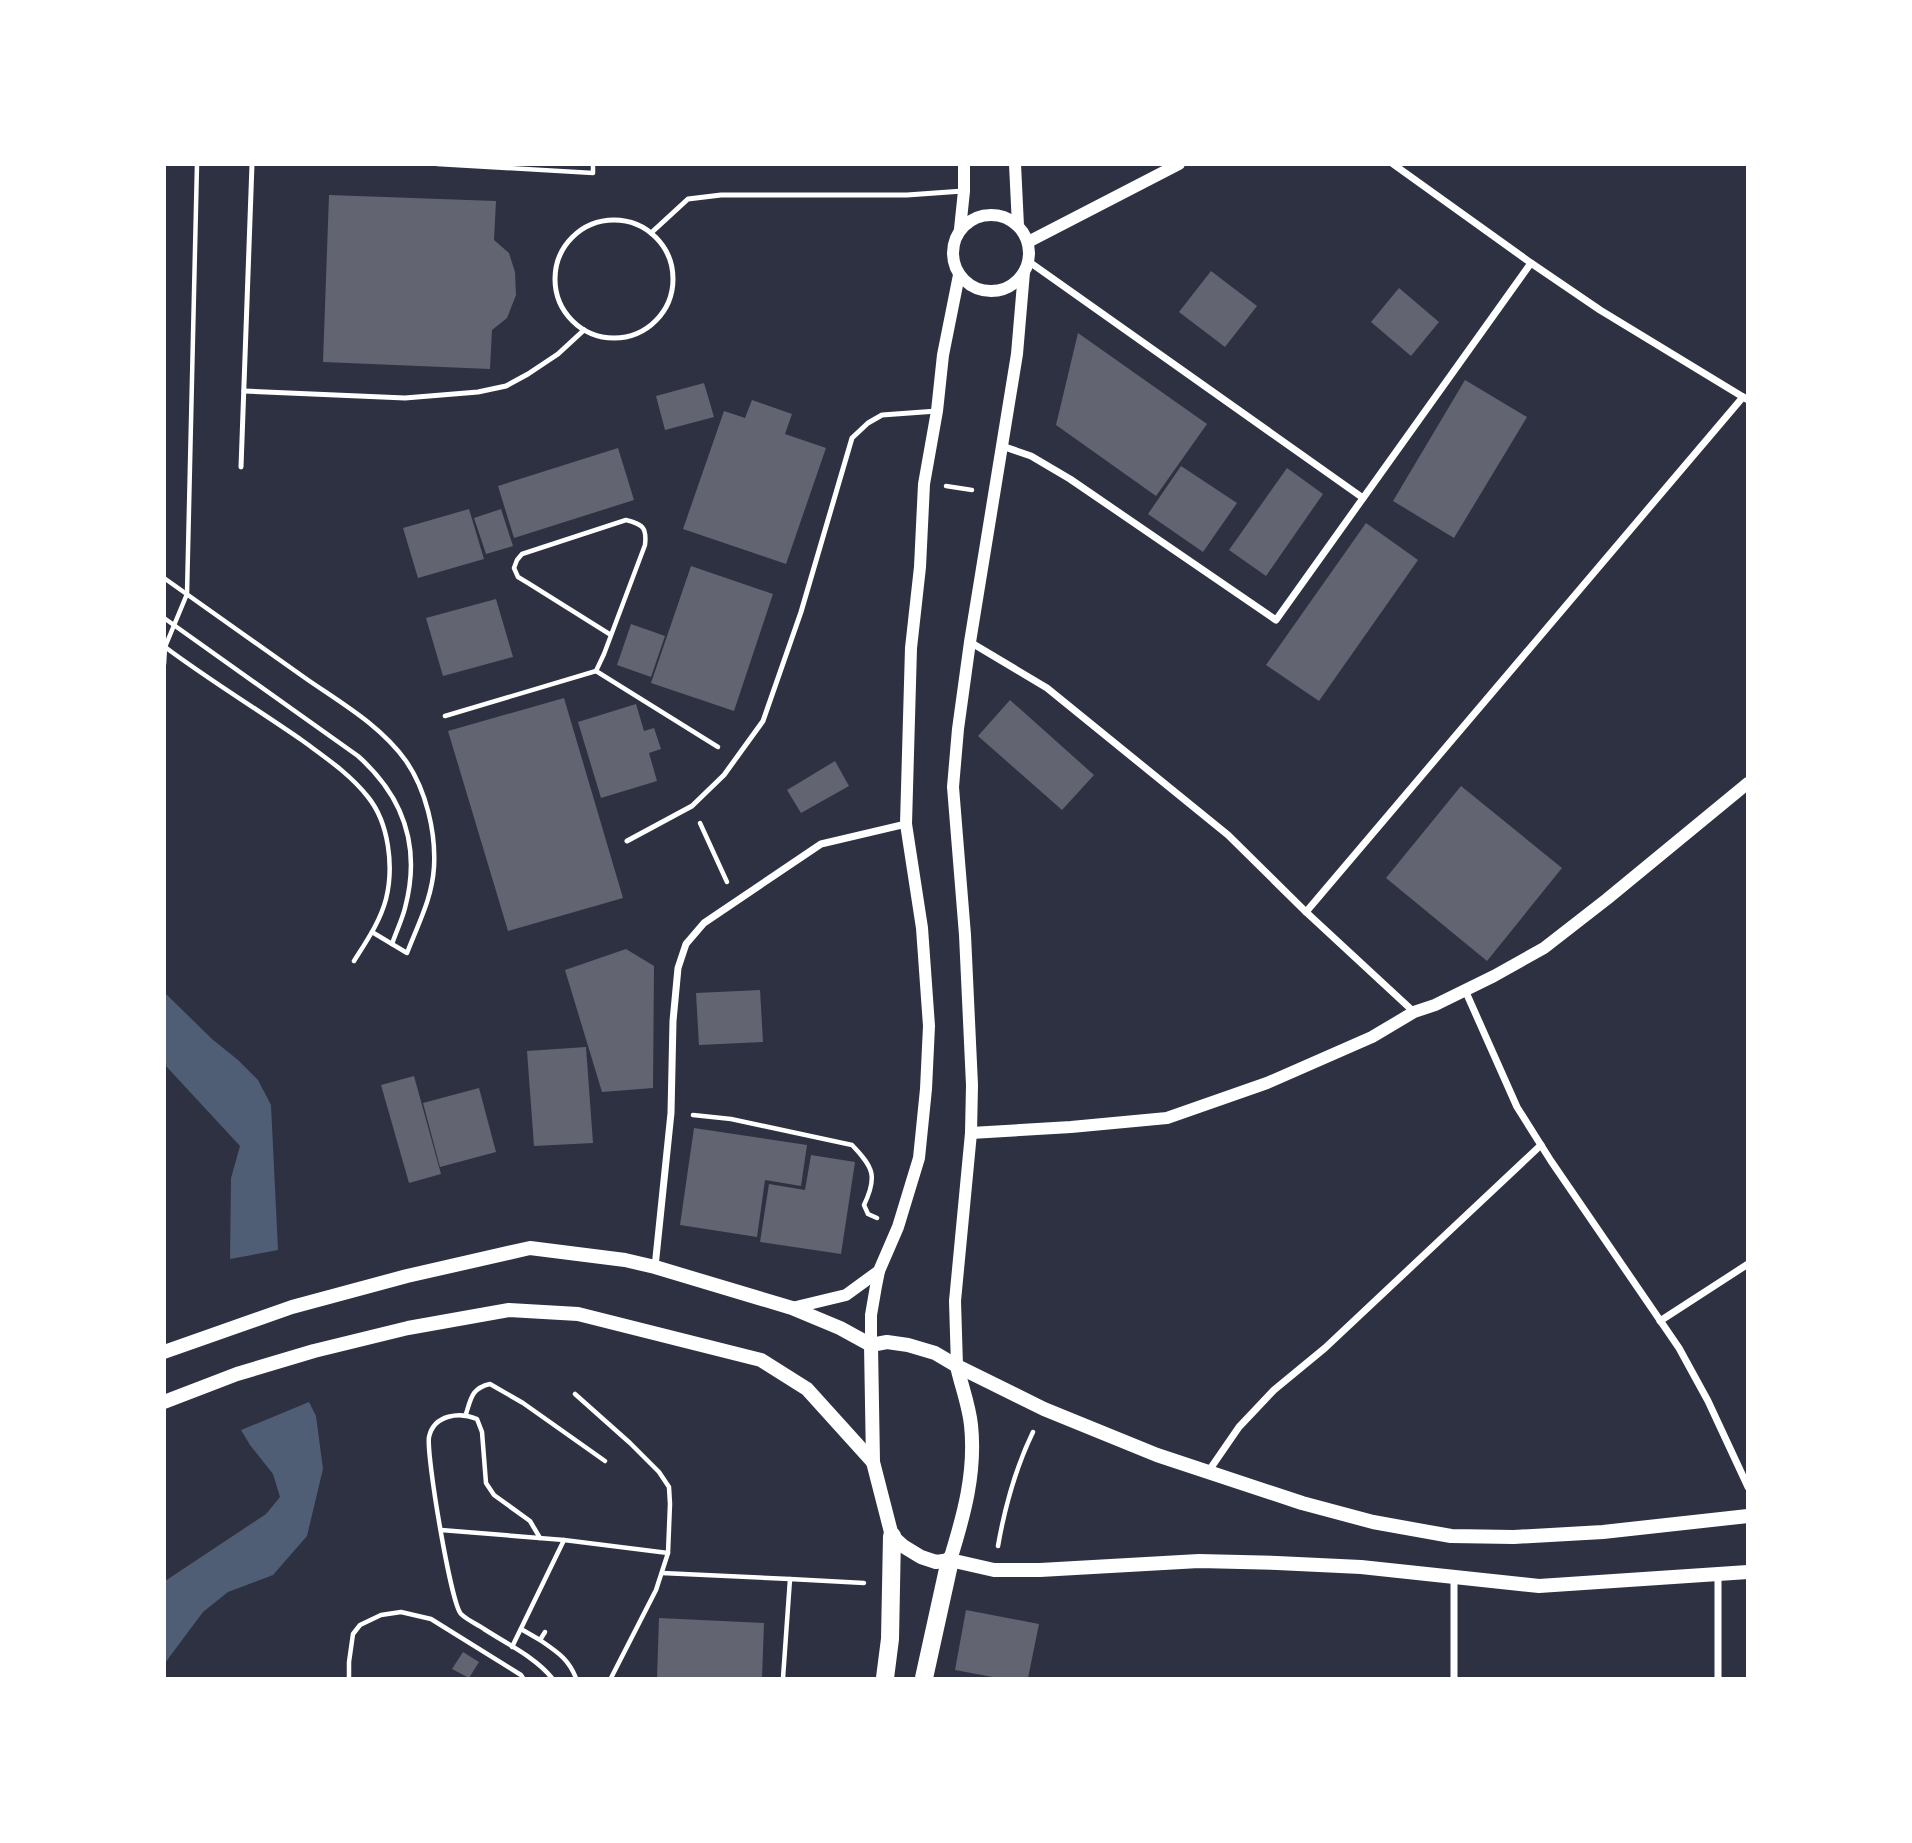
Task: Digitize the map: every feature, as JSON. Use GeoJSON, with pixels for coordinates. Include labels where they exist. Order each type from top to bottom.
{"type":"FeatureCollection","features":[{"type":"Feature","properties":{"kind":"main road"},"geometry":{"type":"LineString","coordinates":[[164,1352],[292,1307],[407,1276],[530,1248],[625,1260],[655,1267],[793,1308],[872,1345],[887,1342],[935,1353],[1044,1409],[1157,1455],[1303,1503],[1373,1522],[1451,1535],[1514,1537],[1604,1532],[1748,1516]]}},
{"type":"Feature","properties":{"kind":"main road"},"geometry":{"type":"LineString","coordinates":[[164,1402],[237,1374],[314,1351],[408,1328],[509,1310],[578,1314],[761,1360],[807,1389],[873,1462]]}},
{"type":"Feature","properties":{"kind":"main road"},"geometry":{"type":"LineString","coordinates":[[872,1345],[873,1462],[892,1536],[890,1639],[885,1678]]}},
{"type":"Feature","properties":{"kind":"main road"},"geometry":{"type":"LineString","coordinates":[[924,1678],[950,1560],[971,1483],[971,1424],[957,1366]]}},
{"type":"Feature","properties":{"kind":"main road"},"geometry":{"type":"LineString","coordinates":[[892,1536],[921,1557],[936,1562],[950,1560],[994,1570],[1225,1562],[1361,1567],[1539,1586],[1748,1572]]}},
{"type":"Feature","properties":{"kind":"street"},"geometry":{"type":"LineString","coordinates":[[960,229],[964,164]]}},
{"type":"Feature","properties":{"kind":"street"},"geometry":{"type":"LineString","coordinates":[[1015,164],[1018,226]]}},
{"type":"Feature","properties":{"kind":"street"},"geometry":{"type":"LineString","coordinates":[[1028,242],[1179,164]]}},
{"type":"Feature","properties":{"kind":"street"},"geometry":{"type":"LineString","coordinates":[[1306,912],[1745,399],[1600,310],[1393,164]]}},
{"type":"Feature","properties":{"kind":"street"},"geometry":{"type":"LineString","coordinates":[[957,1366],[955,1301],[971,1133],[969,1004],[953,787],[970,642],[1017,354],[1026,266],[1028,242],[1018,226],[995,214],[981,215],[970,220],[960,229],[954,240],[952,252],[959,275],[966,283],[976,288],[987,291],[1009,287],[1018,281],[1026,266]]}},
{"type":"Feature","properties":{"kind":"street"},"geometry":{"type":"LineString","coordinates":[[1002,446],[1031,456],[1070,479],[1276,620],[1531,263]]}},
{"type":"Feature","properties":{"kind":"street"},"geometry":{"type":"LineString","coordinates":[[1026,266],[1363,498]]}},
{"type":"Feature","properties":{"kind":"street"},"geometry":{"type":"LineString","coordinates":[[872,1345],[871,1315],[879,1271],[898,1227],[919,1158],[926,1089],[929,1026],[922,928],[906,824],[911,649],[920,567],[924,484],[937,411],[943,355],[959,275]]}},
{"type":"Feature","properties":{"kind":"street"},"geometry":{"type":"LineString","coordinates":[[970,642],[1047,688],[1228,835],[1414,1012]]}},
{"type":"Feature","properties":{"kind":"street"},"geometry":{"type":"LineString","coordinates":[[971,1133],[1167,1118],[1267,1083],[1372,1037],[1414,1012],[1435,1005],[1494,976],[1544,948],[1748,783]]}},
{"type":"Feature","properties":{"kind":"street"},"geometry":{"type":"LineString","coordinates":[[655,1267],[671,1113],[673,1021],[678,968],[686,944],[704,923],[821,844],[906,824]]}},
{"type":"Feature","properties":{"kind":"street"},"geometry":{"type":"LineString","coordinates":[[1465,990],[1517,1107],[1679,1348],[1708,1401],[1748,1488]]}},
{"type":"Feature","properties":{"kind":"street"},"geometry":{"type":"LineString","coordinates":[[1207,1473],[1239,1427],[1273,1390],[1325,1348],[1541,1145]]}},
{"type":"Feature","properties":{"kind":"street"},"geometry":{"type":"LineString","coordinates":[[1660,1321],[1748,1264]]}},
{"type":"Feature","properties":{"kind":"street"},"geometry":{"type":"LineString","coordinates":[[793,1308],[846,1294],[879,1271]]}},
{"type":"Feature","properties":{"kind":"street"},"geometry":{"type":"LineString","coordinates":[[1718,1575],[1718,1678]]}},
{"type":"Feature","properties":{"kind":"street"},"geometry":{"type":"LineString","coordinates":[[1454,1578],[1454,1678]]}},
{"type":"Feature","properties":{"kind":"lane"},"geometry":{"type":"LineString","coordinates":[[241,467],[253,164]]}},
{"type":"Feature","properties":{"kind":"lane"},"geometry":{"type":"LineString","coordinates":[[652,233],[688,199],[721,195],[907,195],[964,191]]}},
{"type":"Feature","properties":{"kind":"lane"},"geometry":{"type":"LineString","coordinates":[[607,219],[627,221],[652,233],[671,259],[674,279],[671,299],[662,316],[647,329],[629,337],[610,339],[591,334],[574,324],[562,309],[555,290],[555,271],[561,252],[572,236],[588,225],[607,219]]}},
{"type":"Feature","properties":{"kind":"lane"},"geometry":{"type":"LineString","coordinates":[[244,391],[405,398],[478,392],[506,386],[528,374],[558,354],[584,330]]}},
{"type":"Feature","properties":{"kind":"lane"},"geometry":{"type":"LineString","coordinates":[[627,841],[692,806],[724,775],[763,721],[801,612],[852,438],[868,423],[883,415],[937,411]]}},
{"type":"Feature","properties":{"kind":"path"},"geometry":{"type":"LineString","coordinates":[[164,664],[165,646],[187,594],[197,164]]}},
{"type":"Feature","properties":{"kind":"path"},"geometry":{"type":"LineString","coordinates":[[437,164],[593,173],[593,164]]}},
{"type":"Feature","properties":{"kind":"path"},"geometry":{"type":"LineString","coordinates":[[924,484],[995,493]]}},
{"type":"Feature","properties":{"kind":"path"},"geometry":{"type":"LineString","coordinates":[[596,671],[611,635],[645,545],[643,527],[637,522],[626,520],[522,554],[514,568],[518,577],[611,635]]}},
{"type":"Feature","properties":{"kind":"path"},"geometry":{"type":"LineString","coordinates":[[164,578],[378,729],[407,762],[422,792],[433,838],[432,884],[424,915],[407,953],[372,932]]}},
{"type":"Feature","properties":{"kind":"path"},"geometry":{"type":"LineString","coordinates":[[164,618],[358,756],[388,788],[407,831],[411,849],[405,909],[392,944]]}},
{"type":"Feature","properties":{"kind":"path"},"geometry":{"type":"LineString","coordinates":[[165,646],[313,748],[350,777],[369,798],[381,819],[387,843],[389,881],[385,901],[372,932],[354,961]]}},
{"type":"Feature","properties":{"kind":"path"},"geometry":{"type":"LineString","coordinates":[[445,716],[596,671],[737,758]]}},
{"type":"Feature","properties":{"kind":"path"},"geometry":{"type":"LineString","coordinates":[[692,806],[736,902]]}},
{"type":"Feature","properties":{"kind":"path"},"geometry":{"type":"LineString","coordinates":[[671,1113],[731,1119],[852,1145],[872,1170],[870,1192],[864,1205],[868,1214],[898,1227]]}},
{"type":"Feature","properties":{"kind":"path"},"geometry":{"type":"LineString","coordinates":[[466,1414],[472,1395],[480,1386],[491,1384],[523,1403],[605,1461]]}},
{"type":"Feature","properties":{"kind":"path"},"geometry":{"type":"LineString","coordinates":[[575,1394],[630,1443],[659,1472],[668,1487],[668,1553],[656,1590],[611,1678]]}},
{"type":"Feature","properties":{"kind":"path"},"geometry":{"type":"LineString","coordinates":[[994,1570],[1010,1488],[1021,1456],[1044,1409]]}},
{"type":"Feature","properties":{"kind":"path"},"geometry":{"type":"LineString","coordinates":[[540,1538],[530,1521],[494,1495],[486,1483],[482,1432],[477,1419],[466,1414],[446,1416],[435,1424],[429,1437],[431,1468],[450,1583],[460,1613],[537,1662],[552,1678]]}},
{"type":"Feature","properties":{"kind":"path"},"geometry":{"type":"LineString","coordinates":[[441,1530],[564,1540],[668,1553]]}},
{"type":"Feature","properties":{"kind":"path"},"geometry":{"type":"LineString","coordinates":[[512,1647],[564,1540]]}},
{"type":"Feature","properties":{"kind":"path"},"geometry":{"type":"LineString","coordinates":[[662,1573],[867,1583]]}},
{"type":"Feature","properties":{"kind":"path"},"geometry":{"type":"LineString","coordinates":[[783,1678],[790,1578]]}},
{"type":"Feature","properties":{"kind":"path"},"geometry":{"type":"LineString","coordinates":[[349,1678],[353,1634],[360,1625],[381,1615],[401,1612],[431,1619],[523,1678]]}},
{"type":"Feature","properties":{"kind":"path"},"geometry":{"type":"LineString","coordinates":[[521,1629],[564,1657],[576,1678]]}},
{"type":"Feature","properties":{"kind":"path"},"geometry":{"type":"LineString","coordinates":[[540,1640],[545,1632]]}},
{"type":"Feature","properties":{"kind":"water"},"geometry":{"type":"Polygon","coordinates":[[[165,993],[258,1080],[271,1105],[278,1250],[230,1259],[231,1178],[240,1146],[165,1065],[165,993]]]}},
{"type":"Feature","properties":{"kind":"water"},"geometry":{"type":"Polygon","coordinates":[[[309,1402],[316,1416],[323,1469],[307,1536],[273,1575],[228,1592],[203,1612],[165,1663],[165,1581],[266,1514],[280,1497],[273,1474],[241,1430],[309,1402]]]}},
{"type":"Feature","properties":{"kind":"building"},"geometry":{"type":"Polygon","coordinates":[[[329,195],[496,201],[494,240],[509,253],[515,272],[516,295],[507,318],[492,330],[490,369],[323,362],[329,195]]]}},
{"type":"Feature","properties":{"kind":"building"},"geometry":{"type":"Polygon","coordinates":[[[1211,271],[1257,306],[1225,347],[1179,312],[1211,271]]]}},
{"type":"Feature","properties":{"kind":"building"},"geometry":{"type":"Polygon","coordinates":[[[1399,288],[1439,322],[1411,356],[1371,322],[1399,288]]]}},
{"type":"Feature","properties":{"kind":"building"},"geometry":{"type":"Polygon","coordinates":[[[1078,333],[1207,424],[1156,496],[1056,425],[1078,333]]]}},
{"type":"Feature","properties":{"kind":"building"},"geometry":{"type":"Polygon","coordinates":[[[1465,380],[1527,417],[1454,538],[1393,501],[1465,380]]]}},
{"type":"Feature","properties":{"kind":"building"},"geometry":{"type":"Polygon","coordinates":[[[704,383],[714,417],[665,430],[656,396],[704,383]]]}},
{"type":"Feature","properties":{"kind":"building"},"geometry":{"type":"Polygon","coordinates":[[[752,400],[792,414],[785,434],[826,448],[786,564],[683,529],[724,411],[745,418],[752,400]]]}},
{"type":"Feature","properties":{"kind":"building"},"geometry":{"type":"Polygon","coordinates":[[[618,448],[634,500],[514,538],[498,486],[618,448]]]}},
{"type":"Feature","properties":{"kind":"building"},"geometry":{"type":"Polygon","coordinates":[[[1181,466],[1237,503],[1203,552],[1148,514],[1181,466]]]}},
{"type":"Feature","properties":{"kind":"building"},"geometry":{"type":"Polygon","coordinates":[[[1287,468],[1323,494],[1266,576],[1229,550],[1287,468]]]}},
{"type":"Feature","properties":{"kind":"building"},"geometry":{"type":"Polygon","coordinates":[[[469,509],[484,559],[418,578],[403,528],[469,509]]]}},
{"type":"Feature","properties":{"kind":"building"},"geometry":{"type":"Polygon","coordinates":[[[501,509],[513,546],[486,554],[474,518],[501,509]]]}},
{"type":"Feature","properties":{"kind":"building"},"geometry":{"type":"Polygon","coordinates":[[[1366,523],[1418,560],[1319,701],[1266,665],[1366,523]]]}},
{"type":"Feature","properties":{"kind":"building"},"geometry":{"type":"Polygon","coordinates":[[[691,566],[773,594],[734,711],[651,683],[691,566]]]}},
{"type":"Feature","properties":{"kind":"building"},"geometry":{"type":"Polygon","coordinates":[[[496,599],[513,657],[443,676],[426,618],[496,599]]]}},
{"type":"Feature","properties":{"kind":"building"},"geometry":{"type":"Polygon","coordinates":[[[631,624],[665,636],[651,677],[617,665],[631,624]]]}},
{"type":"Feature","properties":{"kind":"building"},"geometry":{"type":"Polygon","coordinates":[[[564,698],[623,898],[508,931],[448,731],[564,698]]]}},
{"type":"Feature","properties":{"kind":"building"},"geometry":{"type":"Polygon","coordinates":[[[1010,700],[1094,775],[1062,810],[978,736],[1010,700]]]}},
{"type":"Feature","properties":{"kind":"building"},"geometry":{"type":"Polygon","coordinates":[[[636,704],[644,731],[654,728],[661,749],[649,753],[657,781],[601,798],[578,722],[636,704]]]}},
{"type":"Feature","properties":{"kind":"building"},"geometry":{"type":"Polygon","coordinates":[[[835,761],[849,786],[801,813],[787,790],[835,761]]]}},
{"type":"Feature","properties":{"kind":"building"},"geometry":{"type":"Polygon","coordinates":[[[1461,786],[1562,868],[1487,961],[1386,878],[1461,786]]]}},
{"type":"Feature","properties":{"kind":"building"},"geometry":{"type":"Polygon","coordinates":[[[626,949],[654,966],[653,1088],[602,1092],[565,970],[626,949]]]}},
{"type":"Feature","properties":{"kind":"building"},"geometry":{"type":"Polygon","coordinates":[[[760,990],[763,1042],[699,1045],[696,993],[760,990]]]}},
{"type":"Feature","properties":{"kind":"building"},"geometry":{"type":"Polygon","coordinates":[[[586,1047],[593,1143],[534,1146],[527,1051],[586,1047]]]}},
{"type":"Feature","properties":{"kind":"building"},"geometry":{"type":"Polygon","coordinates":[[[414,1076],[441,1174],[409,1183],[381,1085],[414,1076]]]}},
{"type":"Feature","properties":{"kind":"building"},"geometry":{"type":"Polygon","coordinates":[[[479,1088],[496,1152],[440,1167],[423,1103],[479,1088]]]}},
{"type":"Feature","properties":{"kind":"building"},"geometry":{"type":"Polygon","coordinates":[[[694,1128],[807,1145],[801,1186],[765,1180],[757,1237],[680,1225],[694,1128]]]}},
{"type":"Feature","properties":{"kind":"building"},"geometry":{"type":"Polygon","coordinates":[[[811,1155],[855,1162],[841,1254],[760,1242],[769,1184],[805,1190],[811,1155]]]}},
{"type":"Feature","properties":{"kind":"building"},"geometry":{"type":"Polygon","coordinates":[[[966,1610],[1039,1624],[1028,1678],[998,1678],[955,1670],[966,1610]]]}},
{"type":"Feature","properties":{"kind":"building"},"geometry":{"type":"Polygon","coordinates":[[[659,1618],[764,1623],[762,1678],[657,1678],[659,1618]]]}},
{"type":"Feature","properties":{"kind":"building"},"geometry":{"type":"Polygon","coordinates":[[[463,1652],[479,1662],[469,1678],[452,1669],[463,1652]]]}}]}
